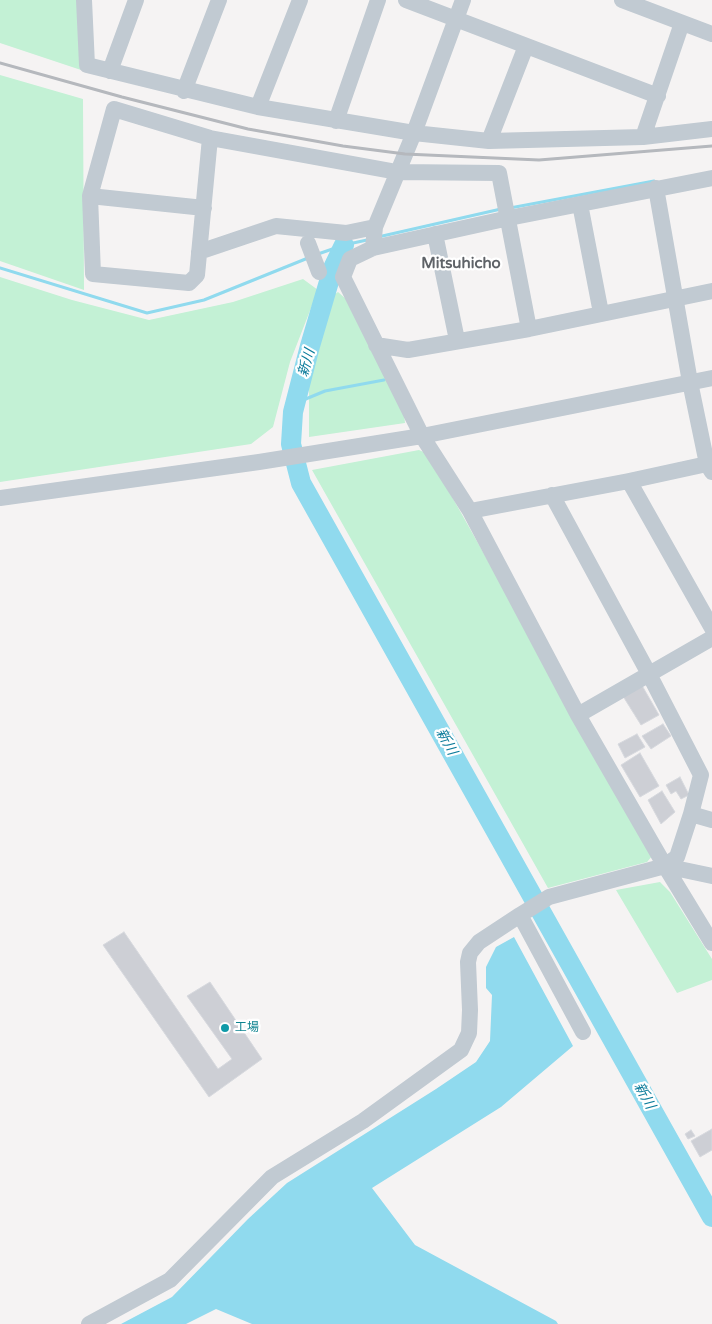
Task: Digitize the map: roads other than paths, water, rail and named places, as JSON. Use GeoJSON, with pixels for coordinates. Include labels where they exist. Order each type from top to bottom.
{"type":"FeatureCollection","features":[{"type":"Feature","properties":{"kind":"street"},"geometry":{"type":"LineString","coordinates":[[84,0],[86,65],[258,108],[414,133],[489,141],[643,137],[712,129]]}},
{"type":"Feature","properties":{"kind":"street"},"geometry":{"type":"LineString","coordinates":[[110,71],[136,0]]}},
{"type":"Feature","properties":{"kind":"street"},"geometry":{"type":"LineString","coordinates":[[184,90],[218,0]]}},
{"type":"Feature","properties":{"kind":"street"},"geometry":{"type":"LineString","coordinates":[[258,108],[300,0]]}},
{"type":"Feature","properties":{"kind":"street"},"geometry":{"type":"LineString","coordinates":[[336,120],[378,0]]}},
{"type":"Feature","properties":{"kind":"street"},"geometry":{"type":"LineString","coordinates":[[406,0],[658,96]]}},
{"type":"Feature","properties":{"kind":"street"},"geometry":{"type":"LineString","coordinates":[[463,0],[374,238],[350,259],[343,277],[422,436],[470,511],[578,715],[712,944]]}},
{"type":"Feature","properties":{"kind":"street"},"geometry":{"type":"LineString","coordinates":[[622,0],[712,34]]}},
{"type":"Feature","properties":{"kind":"street"},"geometry":{"type":"LineString","coordinates":[[643,137],[682,23]]}},
{"type":"Feature","properties":{"kind":"street"},"geometry":{"type":"LineString","coordinates":[[489,141],[526,46]]}},
{"type":"Feature","properties":{"kind":"street"},"geometry":{"type":"LineString","coordinates":[[210,138],[197,275],[189,283],[93,274],[90,196],[114,109],[210,138],[398,172],[499,174],[530,329]]}},
{"type":"Feature","properties":{"kind":"street"},"geometry":{"type":"LineString","coordinates":[[199,252],[276,226],[346,233],[374,238],[435,234],[507,211],[580,204],[712,178]]}},
{"type":"Feature","properties":{"kind":"street"},"geometry":{"type":"LineString","coordinates":[[470,511],[710,468],[690,382],[656,188]]}},
{"type":"Feature","properties":{"kind":"street"},"geometry":{"type":"LineString","coordinates":[[90,196],[204,208]]}},
{"type":"Feature","properties":{"kind":"street"},"geometry":{"type":"LineString","coordinates":[[580,204],[601,314]]}},
{"type":"Feature","properties":{"kind":"street"},"geometry":{"type":"LineString","coordinates":[[435,234],[457,340]]}},
{"type":"Feature","properties":{"kind":"street"},"geometry":{"type":"LineString","coordinates":[[308,243],[319,272]]}},
{"type":"Feature","properties":{"kind":"street"},"geometry":{"type":"LineString","coordinates":[[376,346],[408,350],[457,340],[530,329],[712,291]]}},
{"type":"Feature","properties":{"kind":"street"},"geometry":{"type":"LineString","coordinates":[[391,374],[408,350]]}},
{"type":"Feature","properties":{"kind":"street"},"geometry":{"type":"LineString","coordinates":[[0,498],[259,462],[422,436],[712,378]]}},
{"type":"Feature","properties":{"kind":"street"},"geometry":{"type":"LineString","coordinates":[[629,481],[712,628]]}},
{"type":"Feature","properties":{"kind":"street"},"geometry":{"type":"LineString","coordinates":[[89,1324],[170,1280],[272,1177],[363,1121],[461,1050],[469,1033],[468,962],[470,953],[480,942],[520,914],[549,897],[665,866],[677,857],[701,775],[649,674],[552,495]]}},
{"type":"Feature","properties":{"kind":"street"},"geometry":{"type":"LineString","coordinates":[[578,715],[712,638]]}},
{"type":"Feature","properties":{"kind":"street"},"geometry":{"type":"LineString","coordinates":[[691,814],[712,820]]}},
{"type":"Feature","properties":{"kind":"street"},"geometry":{"type":"LineString","coordinates":[[665,866],[712,876]]}},
{"type":"Feature","properties":{"kind":"street"},"geometry":{"type":"LineString","coordinates":[[520,914],[583,1032]]}},
{"type":"Feature","properties":{"kind":"water"},"geometry":{"type":"Polygon","coordinates":[[[514,937],[573,1046],[501,1107],[372,1188],[415,1245],[556,1321],[558,1324],[252,1324],[216,1309],[186,1324],[121,1324],[172,1297],[248,1219],[287,1183],[476,1062],[490,1041],[492,995],[486,988],[486,967],[496,947],[514,937]]]}},
{"type":"Feature","properties":{"kind":"waterway"},"geometry":{"type":"LineString","coordinates":[[510,208],[654,181]]}},
{"type":"Feature","properties":{"kind":"waterway"},"geometry":{"type":"LineString","coordinates":[[378,237],[501,209]]}},
{"type":"Feature","properties":{"kind":"waterway","name":"新川"},"geometry":{"type":"LineString","coordinates":[[318,254],[344,245],[367,240]]}},
{"type":"Feature","properties":{"kind":"waterway","name":"新川"},"geometry":{"type":"LineString","coordinates":[[344,245],[333,268],[293,412],[291,444],[301,483],[712,1217]]}},
{"type":"Feature","properties":{"kind":"waterway"},"geometry":{"type":"LineString","coordinates":[[0,268],[147,313],[204,300],[308,258]]}},
{"type":"Feature","properties":{"kind":"waterway"},"geometry":{"type":"LineString","coordinates":[[296,403],[325,391],[384,380]]}},
{"type":"Feature","properties":{"kind":"railway"},"geometry":{"type":"LineString","coordinates":[[0,63],[248,129],[343,146],[405,154],[539,160],[712,146]]}},
{"type":"Feature","properties":{"kind":"place","name":"工場"},"geometry":{"type":"Point","coordinates":[225,1028]}},
{"type":"Feature","properties":{"kind":"district","name":"Mitsuhicho"},"geometry":{"type":"Point","coordinates":[461,264]}}]}
